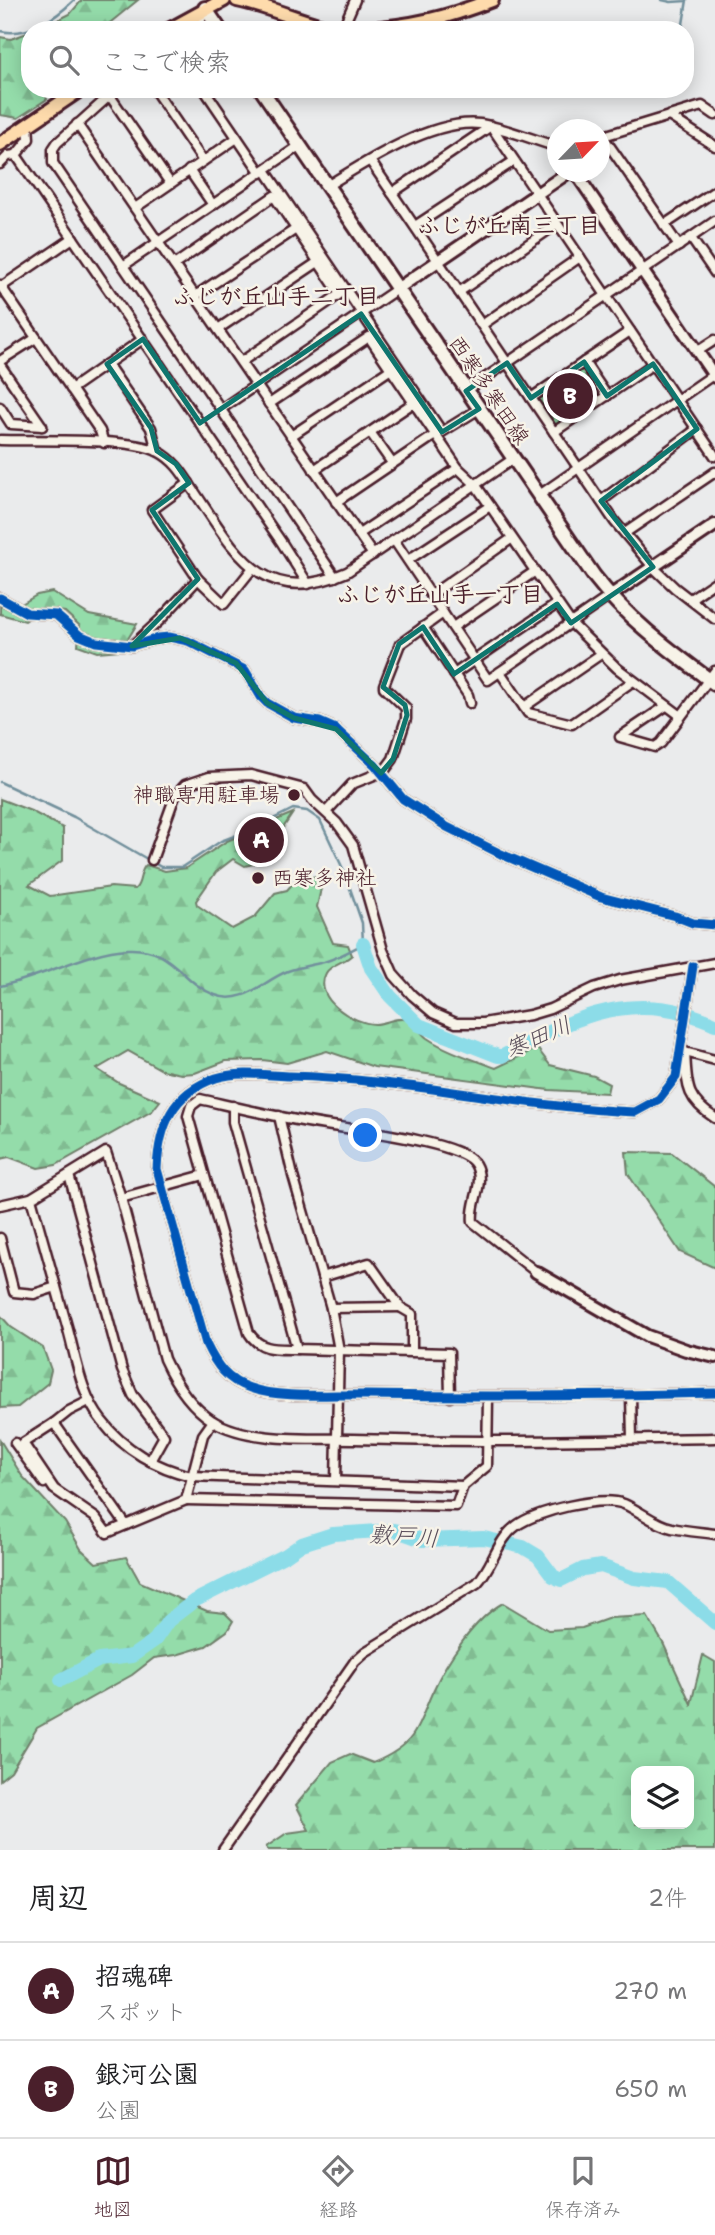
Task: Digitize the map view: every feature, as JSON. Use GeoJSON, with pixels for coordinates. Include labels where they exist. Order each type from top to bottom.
{"type":"FeatureCollection","features":[{"type":"Feature","properties":{"kind":"main road"},"geometry":{"type":"LineString","coordinates":[[184,21],[224,0]]}},
{"type":"Feature","properties":{"kind":"main road"},"geometry":{"type":"LineString","coordinates":[[237,0],[310,21]]}},
{"type":"Feature","properties":{"kind":"main road"},"geometry":{"type":"LineString","coordinates":[[430,21],[492,0]]}},
{"type":"Feature","properties":{"kind":"main road"},"geometry":{"type":"LineString","coordinates":[[205,8],[214,21]]}},
{"type":"Feature","properties":{"kind":"main road"},"geometry":{"type":"LineString","coordinates":[[0,144],[68,98]]}},
{"type":"Feature","properties":{"kind":"main road","name":"西寒多寒田線"},"geometry":{"type":"LineString","coordinates":[[267,98],[478,409],[610,596],[655,639],[713,678]]}},
{"type":"Feature","properties":{"kind":"street"},"geometry":{"type":"LineString","coordinates":[[346,21],[355,0]]}},
{"type":"Feature","properties":{"kind":"street"},"geometry":{"type":"LineString","coordinates":[[201,21],[205,8]]}},
{"type":"Feature","properties":{"kind":"street"},"geometry":{"type":"LineString","coordinates":[[108,98],[52,149],[53,163],[335,577]]}},
{"type":"Feature","properties":{"kind":"street"},"geometry":{"type":"LineString","coordinates":[[111,98],[170,183]]}},
{"type":"Feature","properties":{"kind":"street"},"geometry":{"type":"LineString","coordinates":[[160,98],[204,160]]}},
{"type":"Feature","properties":{"kind":"street"},"geometry":{"type":"LineString","coordinates":[[210,98],[442,432],[478,409]]}},
{"type":"Feature","properties":{"kind":"street"},"geometry":{"type":"LineString","coordinates":[[610,134],[702,106],[715,115]]}},
{"type":"Feature","properties":{"kind":"street"},"geometry":{"type":"LineString","coordinates":[[669,116],[714,142]]}},
{"type":"Feature","properties":{"kind":"street"},"geometry":{"type":"LineString","coordinates":[[327,186],[409,139],[445,126],[465,123],[491,127],[547,144]]}},
{"type":"Feature","properties":{"kind":"street"},"geometry":{"type":"LineString","coordinates":[[0,164],[8,156],[16,155],[29,139],[28,124]]}},
{"type":"Feature","properties":{"kind":"street"},"geometry":{"type":"LineString","coordinates":[[77,124],[373,555]]}},
{"type":"Feature","properties":{"kind":"street"},"geometry":{"type":"LineString","coordinates":[[491,127],[715,456]]}},
{"type":"Feature","properties":{"kind":"street"},"geometry":{"type":"LineString","coordinates":[[392,193],[491,127]]}},
{"type":"Feature","properties":{"kind":"street"},"geometry":{"type":"LineString","coordinates":[[135,208],[237,138]]}},
{"type":"Feature","properties":{"kind":"street"},"geometry":{"type":"LineString","coordinates":[[123,266],[299,146]]}},
{"type":"Feature","properties":{"kind":"street"},"geometry":{"type":"LineString","coordinates":[[610,148],[679,246]]}},
{"type":"Feature","properties":{"kind":"street"},"geometry":{"type":"LineString","coordinates":[[16,155],[308,584]]}},
{"type":"Feature","properties":{"kind":"street"},"geometry":{"type":"LineString","coordinates":[[415,226],[514,161]]}},
{"type":"Feature","properties":{"kind":"street"},"geometry":{"type":"LineString","coordinates":[[371,162],[625,533],[653,567],[715,619]]}},
{"type":"Feature","properties":{"kind":"street"},"geometry":{"type":"LineString","coordinates":[[189,170],[214,205]]}},
{"type":"Feature","properties":{"kind":"street"},"geometry":{"type":"LineString","coordinates":[[220,409],[556,182]]}},
{"type":"Feature","properties":{"kind":"street"},"geometry":{"type":"LineString","coordinates":[[538,496],[714,376],[579,182]]}},
{"type":"Feature","properties":{"kind":"street"},"geometry":{"type":"LineString","coordinates":[[664,225],[715,191]]}},
{"type":"Feature","properties":{"kind":"street"},"geometry":{"type":"LineString","coordinates":[[174,265],[274,196],[340,294],[241,362]]}},
{"type":"Feature","properties":{"kind":"street"},"geometry":{"type":"LineString","coordinates":[[466,391],[715,221]]}},
{"type":"Feature","properties":{"kind":"street"},"geometry":{"type":"LineString","coordinates":[[459,292],[557,224]]}},
{"type":"Feature","properties":{"kind":"street"},"geometry":{"type":"LineString","coordinates":[[195,296],[296,229]]}},
{"type":"Feature","properties":{"kind":"street"},"geometry":{"type":"LineString","coordinates":[[691,237],[715,273]]}},
{"type":"Feature","properties":{"kind":"street"},"geometry":{"type":"LineString","coordinates":[[74,238],[1,286],[100,431],[104,443]]}},
{"type":"Feature","properties":{"kind":"street"},"geometry":{"type":"LineString","coordinates":[[482,325],[580,257]]}},
{"type":"Feature","properties":{"kind":"street"},"geometry":{"type":"LineString","coordinates":[[218,329],[318,262]]}},
{"type":"Feature","properties":{"kind":"street"},"geometry":{"type":"LineString","coordinates":[[531,398],[630,331]]}},
{"type":"Feature","properties":{"kind":"street"},"geometry":{"type":"LineString","coordinates":[[269,404],[369,337],[458,468],[475,484],[571,623],[601,654],[681,716]]}},
{"type":"Feature","properties":{"kind":"street"},"geometry":{"type":"LineString","coordinates":[[0,407],[11,424],[42,426],[0,363],[36,338]]}},
{"type":"Feature","properties":{"kind":"street"},"geometry":{"type":"LineString","coordinates":[[71,389],[143,339]]}},
{"type":"Feature","properties":{"kind":"street"},"geometry":{"type":"LineString","coordinates":[[698,351],[715,340]]}},
{"type":"Feature","properties":{"kind":"street"},"geometry":{"type":"LineString","coordinates":[[584,362],[607,396]]}},
{"type":"Feature","properties":{"kind":"street"},"geometry":{"type":"LineString","coordinates":[[107,364],[151,428],[157,451]]}},
{"type":"Feature","properties":{"kind":"street"},"geometry":{"type":"LineString","coordinates":[[554,432],[653,365]]}},
{"type":"Feature","properties":{"kind":"street"},"geometry":{"type":"LineString","coordinates":[[291,436],[391,369]]}},
{"type":"Feature","properties":{"kind":"street"},"geometry":{"type":"LineString","coordinates":[[314,470],[413,402]]}},
{"type":"Feature","properties":{"kind":"street"},"geometry":{"type":"LineString","coordinates":[[601,501],[697,429]]}},
{"type":"Feature","properties":{"kind":"street"},"geometry":{"type":"LineString","coordinates":[[370,432],[393,463]]}},
{"type":"Feature","properties":{"kind":"street"},"geometry":{"type":"LineString","coordinates":[[336,502],[435,435]]}},
{"type":"Feature","properties":{"kind":"street"},"geometry":{"type":"LineString","coordinates":[[0,440],[104,443],[144,446],[157,451],[176,464],[239,558],[252,569],[276,580],[308,584],[347,572],[513,459]]}},
{"type":"Feature","properties":{"kind":"street"},"geometry":{"type":"LineString","coordinates":[[359,534],[458,468]]}},
{"type":"Feature","properties":{"kind":"street"},"geometry":{"type":"LineString","coordinates":[[625,533],[715,472]]}},
{"type":"Feature","properties":{"kind":"street"},"geometry":{"type":"LineString","coordinates":[[189,483],[152,510],[198,579],[223,604],[252,569]]}},
{"type":"Feature","properties":{"kind":"street"},"geometry":{"type":"LineString","coordinates":[[408,560],[490,506]]}},
{"type":"Feature","properties":{"kind":"street"},"geometry":{"type":"LineString","coordinates":[[394,540],[488,680],[715,525]]}},
{"type":"Feature","properties":{"kind":"street"},"geometry":{"type":"LineString","coordinates":[[431,595],[511,539]]}},
{"type":"Feature","properties":{"kind":"street"},"geometry":{"type":"LineString","coordinates":[[453,628],[534,572]]}},
{"type":"Feature","properties":{"kind":"street"},"geometry":{"type":"LineString","coordinates":[[132,646],[198,579]]}},
{"type":"Feature","properties":{"kind":"street"},"geometry":{"type":"LineString","coordinates":[[690,599],[715,582]]}},
{"type":"Feature","properties":{"kind":"street"},"geometry":{"type":"LineString","coordinates":[[0,598],[27,612],[56,615],[85,639],[132,646],[169,637],[188,641],[236,663],[245,670],[267,703],[294,718],[320,722],[336,729],[408,803],[457,832],[476,839],[509,858],[610,900],[693,923],[715,925]]}},
{"type":"Feature","properties":{"kind":"street"},"geometry":{"type":"LineString","coordinates":[[454,674],[557,604]]}},
{"type":"Feature","properties":{"kind":"street"},"geometry":{"type":"LineString","coordinates":[[326,812],[352,784],[386,770],[393,759],[407,715],[405,705],[384,685],[400,644],[443,613]]}},
{"type":"Feature","properties":{"kind":"street"},"geometry":{"type":"LineString","coordinates":[[423,627],[468,695],[470,703]]}},
{"type":"Feature","properties":{"kind":"street"},"geometry":{"type":"LineString","coordinates":[[524,707],[601,654]]}},
{"type":"Feature","properties":{"kind":"street"},"geometry":{"type":"LineString","coordinates":[[500,673],[528,713],[572,724],[633,681]]}},
{"type":"Feature","properties":{"kind":"street"},"geometry":{"type":"LineString","coordinates":[[666,706],[620,737],[655,747],[713,678]]}},
{"type":"Feature","properties":{"kind":"street"},"geometry":{"type":"LineString","coordinates":[[152,860],[175,796],[185,785],[200,779],[251,775],[304,789],[341,828],[353,845],[378,936],[391,970],[420,1003],[443,1019],[468,1024],[513,1018],[550,1009],[589,990],[620,980],[715,962]]}},
{"type":"Feature","properties":{"kind":"street"},"geometry":{"type":"LineString","coordinates":[[692,966],[683,1052],[676,1077],[659,1099],[635,1112],[332,1077],[239,1074],[217,1078],[195,1088],[168,1116],[158,1145],[158,1169],[206,1344],[216,1365],[236,1382],[261,1391],[450,1397],[715,1393]]}},
{"type":"Feature","properties":{"kind":"street"},"geometry":{"type":"LineString","coordinates":[[683,1052],[715,1060]]}},
{"type":"Feature","properties":{"kind":"street"},"geometry":{"type":"LineString","coordinates":[[683,1052],[691,1097],[715,1117]]}},
{"type":"Feature","properties":{"kind":"street"},"geometry":{"type":"LineString","coordinates":[[450,1397],[449,1353],[262,1347],[254,1341],[249,1333],[188,1116],[191,1106],[200,1100],[423,1141],[466,1155],[475,1164],[478,1176],[473,1222],[536,1272],[648,1336],[686,1350],[715,1356]]}},
{"type":"Feature","properties":{"kind":"street"},"geometry":{"type":"LineString","coordinates":[[233,1106],[233,1122],[297,1349]]}},
{"type":"Feature","properties":{"kind":"street"},"geometry":{"type":"LineString","coordinates":[[279,1116],[331,1308],[339,1350],[336,1480]]}},
{"type":"Feature","properties":{"kind":"street"},"geometry":{"type":"LineString","coordinates":[[0,1205],[30,1198],[106,1152],[164,1359],[183,1393],[213,1421],[246,1433],[293,1438],[487,1442],[715,1438]]}},
{"type":"Feature","properties":{"kind":"street"},"geometry":{"type":"LineString","coordinates":[[69,1175],[122,1370],[134,1395],[164,1436],[150,1461]]}},
{"type":"Feature","properties":{"kind":"street"},"geometry":{"type":"LineString","coordinates":[[121,1198],[204,1175]]}},
{"type":"Feature","properties":{"kind":"street"},"geometry":{"type":"LineString","coordinates":[[30,1198],[89,1401],[101,1421],[116,1437],[150,1461],[173,1472],[191,1476],[463,1486]]}},
{"type":"Feature","properties":{"kind":"street"},"geometry":{"type":"LineString","coordinates":[[0,1238],[13,1292],[34,1294],[56,1287]]}},
{"type":"Feature","properties":{"kind":"street"},"geometry":{"type":"LineString","coordinates":[[321,1277],[369,1263],[400,1307],[412,1314],[412,1352]]}},
{"type":"Feature","properties":{"kind":"street"},"geometry":{"type":"LineString","coordinates":[[331,1308],[400,1307]]}},
{"type":"Feature","properties":{"kind":"street"},"geometry":{"type":"LineString","coordinates":[[632,1395],[632,1439]]}},
{"type":"Feature","properties":{"kind":"street"},"geometry":{"type":"LineString","coordinates":[[15,1443],[45,1484],[96,1518],[107,1533],[186,1500],[456,1506],[463,1486],[487,1465],[488,1397]]}},
{"type":"Feature","properties":{"kind":"street"},"geometry":{"type":"LineString","coordinates":[[54,1489],[23,1443],[69,1411],[89,1401]]}},
{"type":"Feature","properties":{"kind":"street"},"geometry":{"type":"LineString","coordinates":[[186,1500],[203,1435],[213,1421]]}},
{"type":"Feature","properties":{"kind":"street"},"geometry":{"type":"LineString","coordinates":[[54,1423],[126,1525]]}},
{"type":"Feature","properties":{"kind":"street"},"geometry":{"type":"LineString","coordinates":[[223,1850],[355,1661],[365,1652],[477,1583],[490,1566],[503,1539],[516,1525],[540,1515],[587,1503],[610,1501],[622,1503],[670,1528],[715,1534]]}},
{"type":"Feature","properties":{"kind":"highlighted area"},"geometry":{"type":"Polygon","coordinates":[[[361,314],[442,432],[479,409],[466,391],[507,363],[531,398],[584,362],[607,396],[653,364],[697,429],[601,501],[653,567],[571,623],[557,604],[454,674],[423,627],[399,644],[383,687],[405,705],[407,715],[393,759],[381,773],[336,729],[294,718],[267,703],[236,663],[180,638],[132,646],[198,579],[152,510],[189,483],[176,464],[157,451],[151,428],[107,364],[143,339],[200,423],[361,314]]]}},
{"type":"Feature","properties":{"kind":"green space"},"geometry":{"type":"Polygon","coordinates":[[[82,0],[138,0],[112,21],[56,21],[70,14],[82,0]]]}},
{"type":"Feature","properties":{"kind":"green space"},"geometry":{"type":"Polygon","coordinates":[[[21,35],[21,98],[47,99],[18,118],[0,115],[0,37],[11,39],[21,35]]]}},
{"type":"Feature","properties":{"kind":"green space"},"geometry":{"type":"Polygon","coordinates":[[[583,367],[602,396],[558,426],[554,426],[537,397],[583,367]]]}},
{"type":"Feature","properties":{"kind":"green space"},"geometry":{"type":"Polygon","coordinates":[[[52,592],[89,615],[137,624],[121,650],[97,652],[78,645],[80,626],[65,612],[44,609],[25,621],[0,614],[0,605],[11,610],[37,595],[52,592]]]}},
{"type":"Feature","properties":{"kind":"green space"},"geometry":{"type":"Polygon","coordinates":[[[0,799],[63,828],[63,860],[29,885],[50,896],[111,887],[135,889],[146,865],[165,871],[186,868],[227,841],[293,813],[269,842],[257,839],[246,846],[245,851],[253,864],[245,866],[233,859],[216,872],[196,901],[197,905],[232,929],[255,917],[275,893],[287,890],[295,881],[317,876],[322,884],[317,907],[333,943],[348,945],[352,955],[328,970],[323,983],[330,1001],[337,1008],[366,1023],[407,1020],[435,1043],[496,1068],[537,1048],[550,1065],[594,1076],[609,1084],[607,1093],[549,1090],[374,1067],[327,1051],[287,1063],[262,1060],[226,1061],[195,1073],[181,1074],[162,1070],[128,1051],[97,1069],[119,1083],[160,1101],[152,1111],[56,1165],[38,1168],[9,1157],[0,1159],[0,799]]]}},
{"type":"Feature","properties":{"kind":"green space"},"geometry":{"type":"Polygon","coordinates":[[[626,1152],[672,1153],[715,1187],[715,1268],[680,1252],[628,1174],[626,1152]]]}},
{"type":"Feature","properties":{"kind":"green space"},"geometry":{"type":"Polygon","coordinates":[[[0,1315],[11,1327],[43,1348],[51,1370],[48,1383],[18,1407],[0,1408],[0,1315]]]}},
{"type":"Feature","properties":{"kind":"green space"},"geometry":{"type":"Polygon","coordinates":[[[0,1440],[22,1476],[65,1522],[81,1549],[96,1563],[126,1557],[140,1582],[207,1611],[225,1613],[233,1621],[227,1631],[206,1646],[154,1658],[132,1675],[37,1728],[11,1771],[0,1780],[0,1440]]]}},
{"type":"Feature","properties":{"kind":"green space"},"geometry":{"type":"Polygon","coordinates":[[[503,1603],[548,1630],[582,1628],[610,1618],[647,1616],[663,1643],[691,1704],[703,1655],[715,1662],[715,1850],[268,1850],[266,1847],[287,1833],[309,1830],[296,1805],[332,1762],[350,1754],[373,1763],[408,1741],[453,1655],[482,1619],[503,1603]]]}},
{"type":"Feature","properties":{"kind":"waterway"},"geometry":{"type":"LineString","coordinates":[[47,21],[74,0]]}},
{"type":"Feature","properties":{"kind":"waterway"},"geometry":{"type":"LineString","coordinates":[[662,0],[686,1]]}},
{"type":"Feature","properties":{"kind":"waterway"},"geometry":{"type":"LineString","coordinates":[[684,21],[687,0]]}},
{"type":"Feature","properties":{"kind":"waterway"},"geometry":{"type":"LineString","coordinates":[[0,31],[21,31]]}},
{"type":"Feature","properties":{"kind":"waterway"},"geometry":{"type":"LineString","coordinates":[[0,782],[74,817],[161,867],[182,867],[221,841],[293,809],[307,811],[320,820],[344,871],[362,923],[363,944],[329,960],[288,971],[245,995],[235,997],[215,995],[203,989],[167,959],[156,954],[128,949],[97,954],[0,986]]}},
{"type":"Feature","properties":{"kind":"waterway","name":"寒田川"},"geometry":{"type":"LineString","coordinates":[[363,944],[371,968],[390,996],[419,1025],[498,1056],[503,1056],[568,1023],[613,1010],[660,1008],[685,1013],[715,1024]]}},
{"type":"Feature","properties":{"kind":"waterway","name":"敷戸川"},"geometry":{"type":"LineString","coordinates":[[61,1680],[99,1660],[132,1656],[155,1640],[168,1621],[194,1601],[286,1555],[302,1544],[333,1534],[394,1530],[422,1540],[484,1538],[523,1547],[538,1556],[553,1576],[561,1580],[583,1569],[601,1566],[634,1578],[668,1582],[715,1623]]}},
{"type":"Feature","properties":{"kind":"cycle path"},"geometry":{"type":"LineString","coordinates":[[0,598],[27,613],[56,615],[79,635],[96,642],[132,646],[169,637],[188,641],[245,670],[267,703],[294,718],[320,722],[336,729],[375,765],[403,799],[447,827],[501,854],[601,897],[693,923],[715,925]]}},
{"type":"Feature","properties":{"kind":"cycle path"},"geometry":{"type":"LineString","coordinates":[[693,966],[676,1077],[659,1099],[635,1112],[548,1105],[377,1082],[263,1074],[234,1075],[201,1084],[179,1102],[165,1125],[157,1169],[206,1344],[223,1371],[242,1385],[276,1394],[307,1395],[541,1396],[715,1393]]}},
{"type":"Feature","properties":{"kind":"place","name":"銀河公園"},"geometry":{"type":"Point","coordinates":[570,396]}},
{"type":"Feature","properties":{"kind":"place","name":"神職専用駐車場"},"geometry":{"type":"Point","coordinates":[294,795]}},
{"type":"Feature","properties":{"kind":"place","name":"招魂碑"},"geometry":{"type":"Point","coordinates":[261,840]}},
{"type":"Feature","properties":{"kind":"place","name":"西寒多神社"},"geometry":{"type":"Point","coordinates":[258,878]}},
{"type":"Feature","properties":{"kind":"district","name":"ふじが丘南三丁目"},"geometry":{"type":"Point","coordinates":[509,225]}},
{"type":"Feature","properties":{"kind":"district","name":"ふじが丘山手二丁目"},"geometry":{"type":"Point","coordinates":[276,296]}},
{"type":"Feature","properties":{"kind":"district","name":"ふじが丘山手一丁目"},"geometry":{"type":"Point","coordinates":[440,594]}}]}
